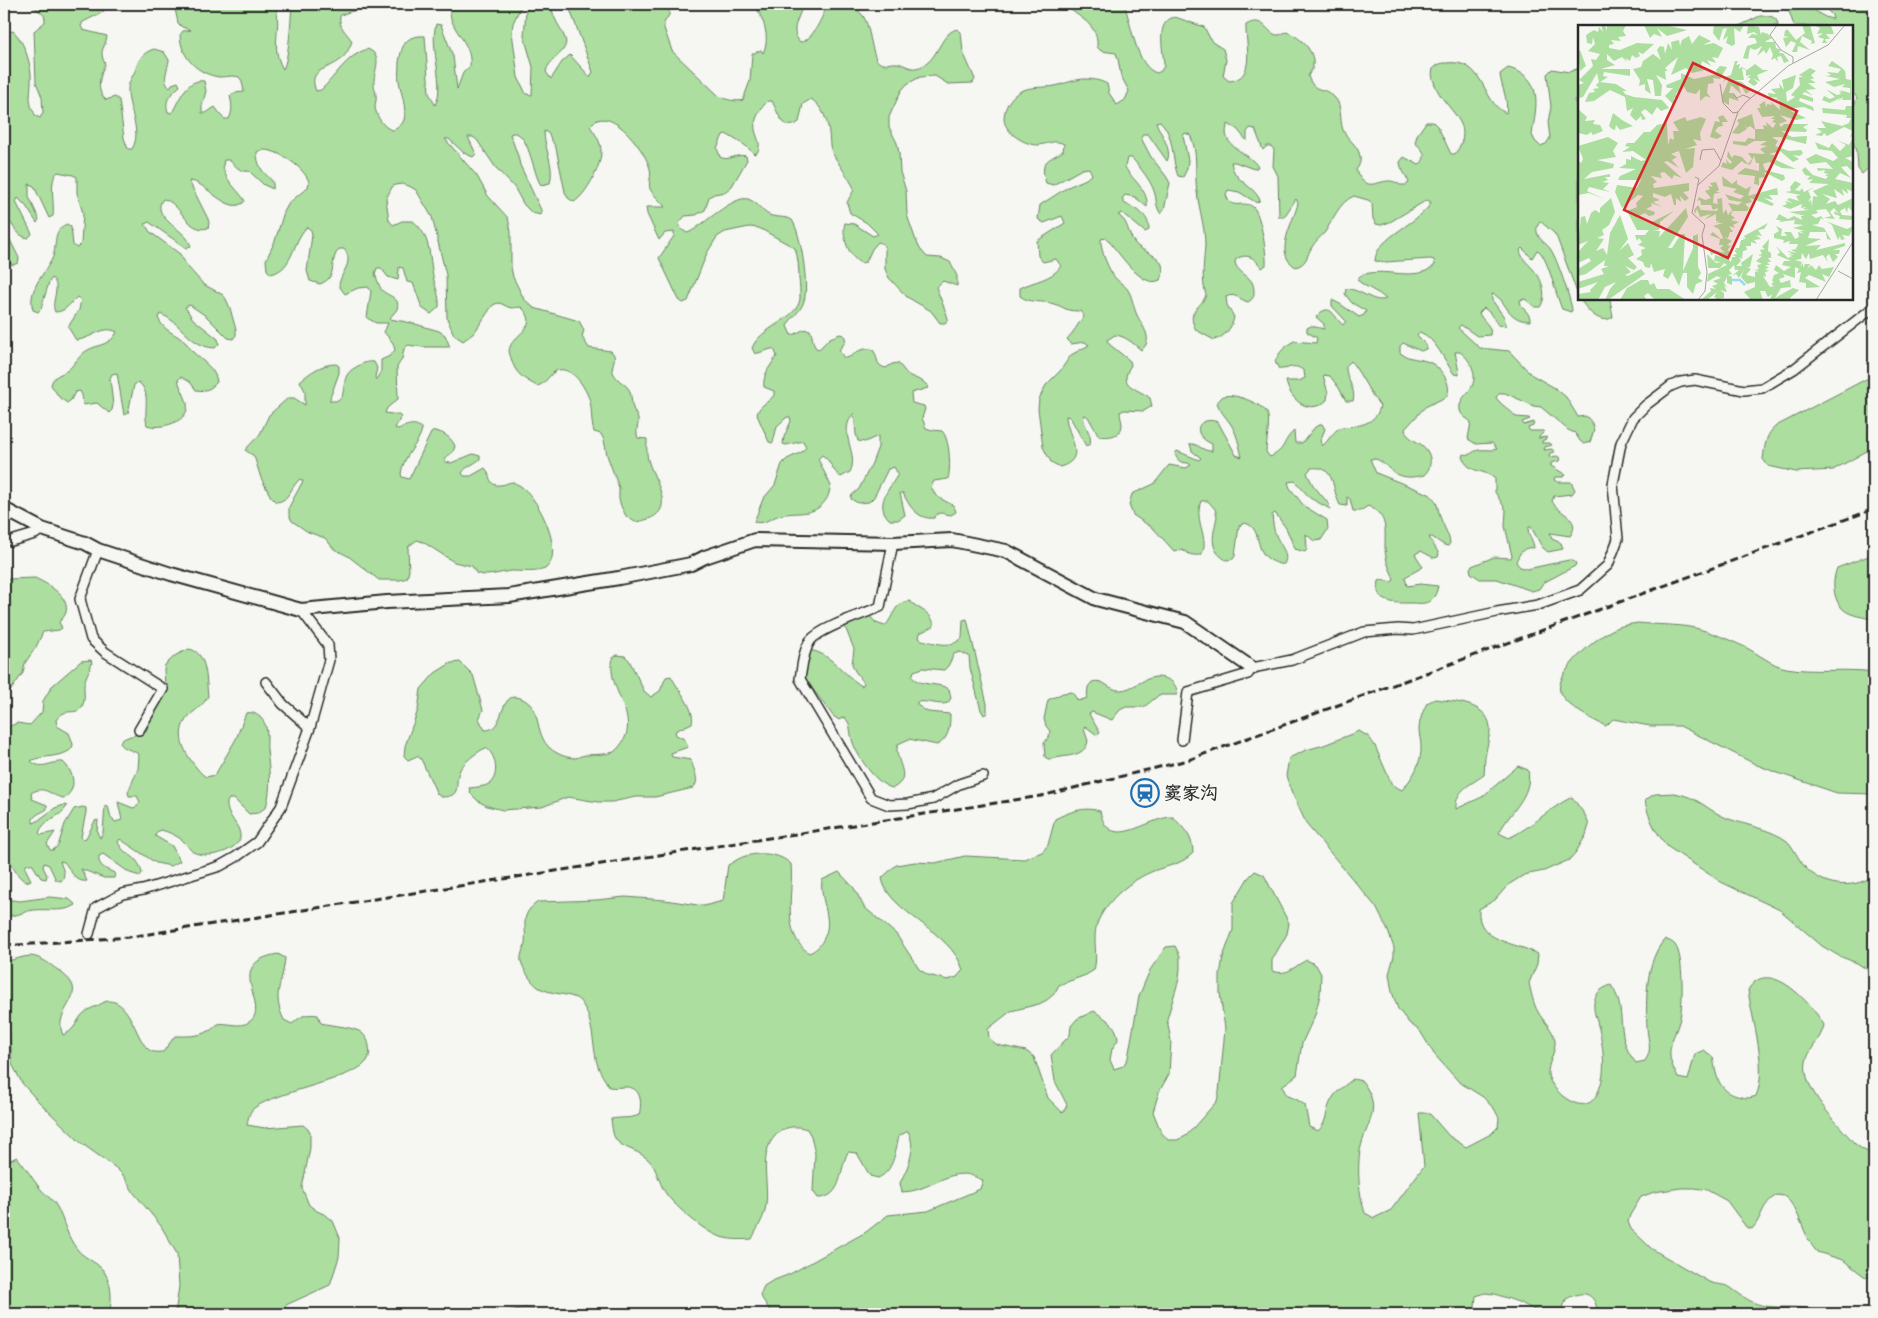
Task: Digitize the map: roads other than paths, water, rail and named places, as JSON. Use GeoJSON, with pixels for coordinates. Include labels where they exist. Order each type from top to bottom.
{"type":"FeatureCollection","features":[{"type":"Feature","properties":{"kind":"street"},"geometry":{"type":"LineString","coordinates":[[1182,740],[1188,692],[1248,674],[1252,668],[1292,660],[1364,632],[1398,629],[1413,630],[1538,605],[1580,590],[1608,564],[1618,539],[1613,484],[1621,443],[1633,418],[1646,405],[1671,386],[1681,382],[1695,380],[1744,390],[1762,388],[1794,369],[1874,307]]}},
{"type":"Feature","properties":{"kind":"street"},"geometry":{"type":"LineString","coordinates":[[4,509],[42,530],[84,543],[98,550],[171,574],[301,610],[387,602],[509,596],[691,564],[705,557],[755,540],[893,543],[952,540],[1006,551],[1096,599],[1185,622],[1252,668]]}},
{"type":"Feature","properties":{"kind":"street"},"geometry":{"type":"LineString","coordinates":[[11,541],[42,530]]}},
{"type":"Feature","properties":{"kind":"street"},"geometry":{"type":"LineString","coordinates":[[893,543],[880,607],[818,633],[810,642],[804,654],[800,679],[871,798],[889,805],[932,800],[959,784],[983,776]]}},
{"type":"Feature","properties":{"kind":"street"},"geometry":{"type":"LineString","coordinates":[[98,550],[80,599],[92,639],[105,652],[163,689],[139,730]]}},
{"type":"Feature","properties":{"kind":"street"},"geometry":{"type":"LineString","coordinates":[[89,934],[96,908],[122,894],[143,890],[220,866],[256,842],[281,807],[310,728],[329,660],[328,645],[301,610]]}},
{"type":"Feature","properties":{"kind":"street"},"geometry":{"type":"LineString","coordinates":[[266,682],[283,704],[310,728]]}},
{"type":"Feature","properties":{"kind":"railway"},"geometry":{"type":"LineString","coordinates":[[4,944],[17,945],[129,937],[1041,796],[1188,760],[1874,509]]}},
{"type":"Feature","properties":{"kind":"place","name":"窦家沟"},"geometry":{"type":"Point","coordinates":[1145,793]}}]}
